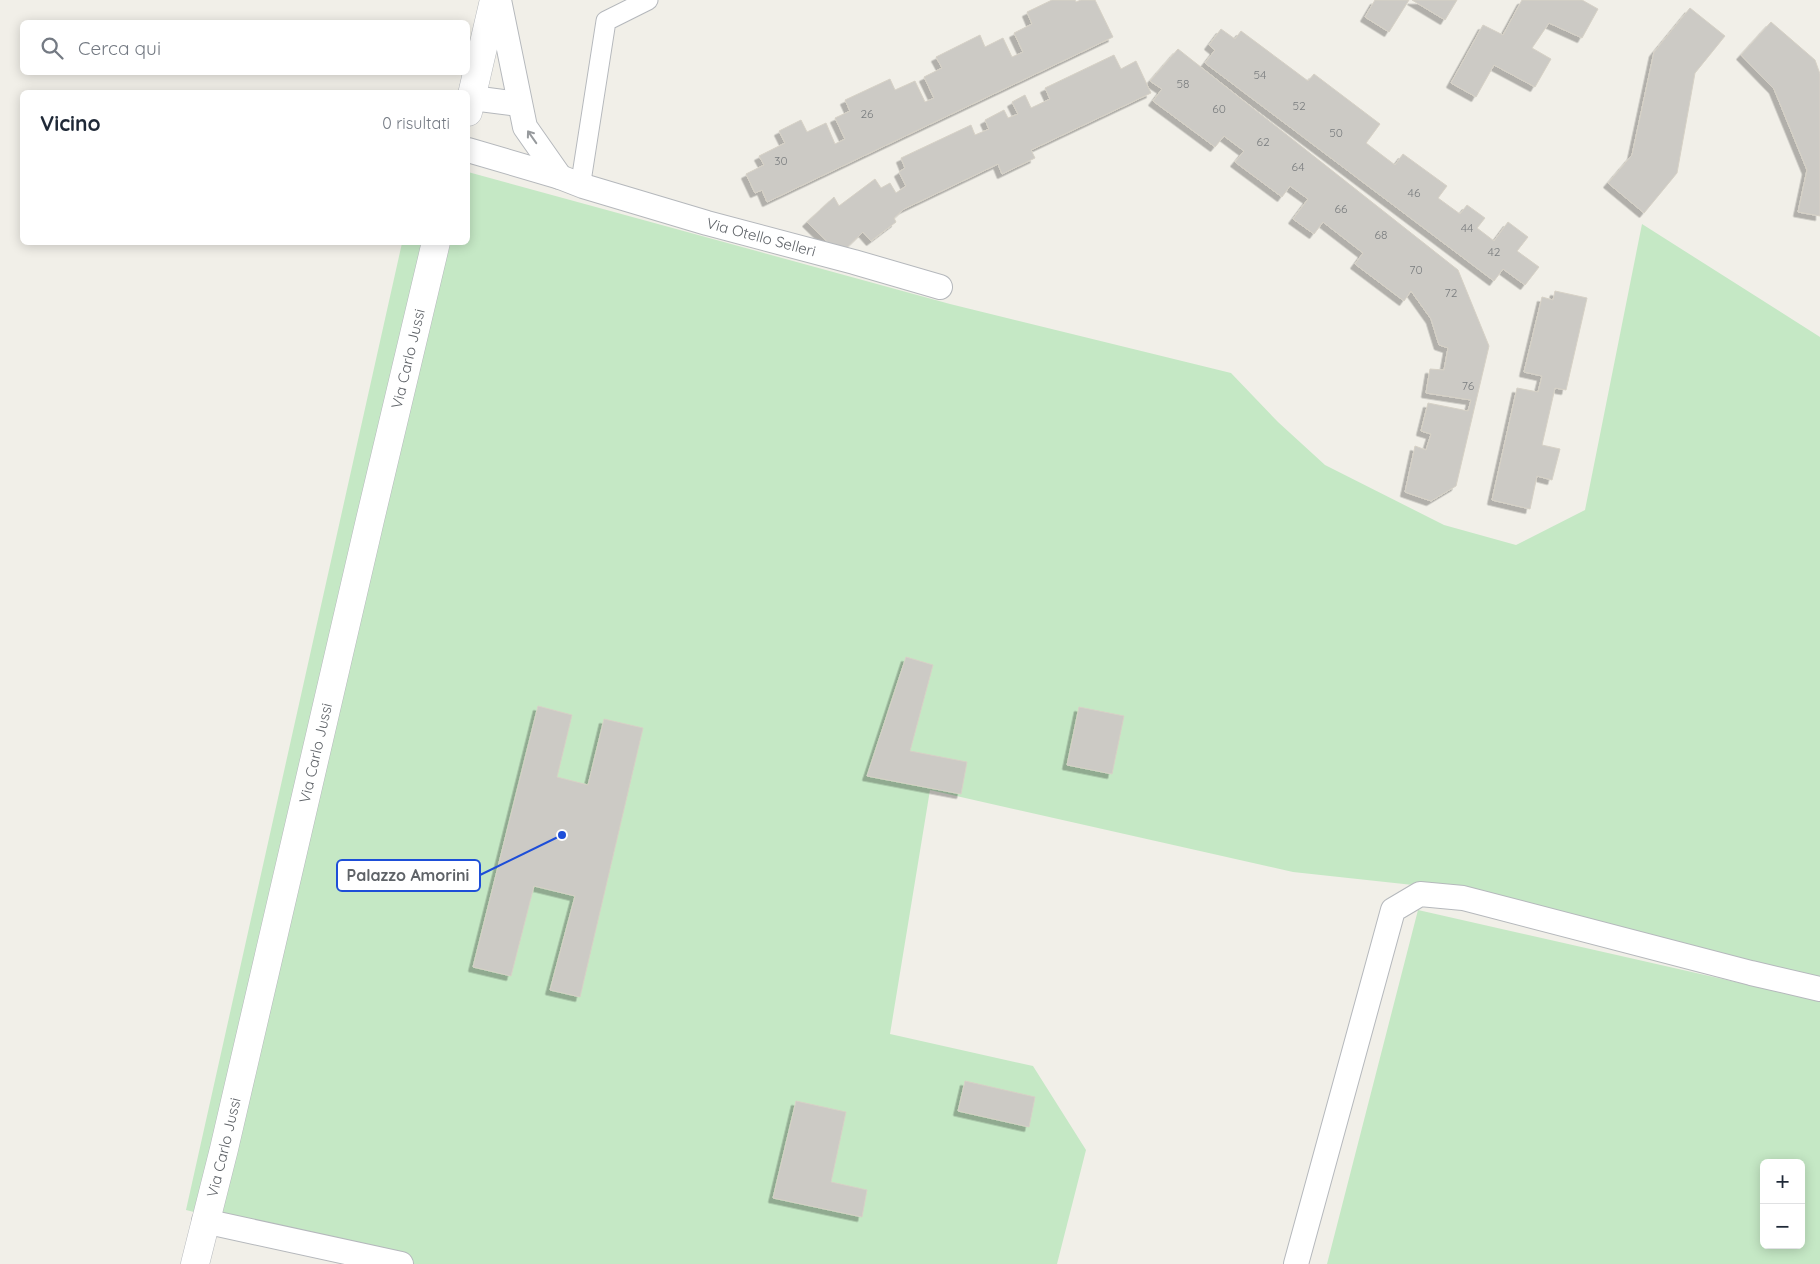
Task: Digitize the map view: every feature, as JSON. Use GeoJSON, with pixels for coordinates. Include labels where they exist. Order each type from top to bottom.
{"type":"FeatureCollection","features":[{"type":"Feature","properties":{"kind":"street"},"geometry":{"type":"LineString","coordinates":[[470,100],[494,0]]}},
{"type":"Feature","properties":{"kind":"street"},"geometry":{"type":"LineString","coordinates":[[499,0],[524,127],[560,177]]}},
{"type":"Feature","properties":{"kind":"street"},"geometry":{"type":"LineString","coordinates":[[583,186],[582,175],[606,21],[648,0]]}},
{"type":"Feature","properties":{"kind":"street"},"geometry":{"type":"LineString","coordinates":[[470,106],[480,99],[519,104]]}},
{"type":"Feature","properties":{"kind":"street","name":"Via Otello Selleri"},"geometry":{"type":"LineString","coordinates":[[470,151],[707,223],[940,287]]}},
{"type":"Feature","properties":{"kind":"street","name":"Via Carlo Jussi"},"geometry":{"type":"LineString","coordinates":[[195,1264],[204,1221],[224,1149],[435,245]]}},
{"type":"Feature","properties":{"kind":"street"},"geometry":{"type":"LineString","coordinates":[[1296,1264],[1393,910],[1420,894],[1463,898],[1751,973],[1820,989]]}},
{"type":"Feature","properties":{"kind":"street"},"geometry":{"type":"LineString","coordinates":[[204,1221],[401,1264]]}},
{"type":"Feature","properties":{"kind":"green space"},"geometry":{"type":"Polygon","coordinates":[[[470,173],[950,304],[1231,373],[1278,422],[1325,465],[1444,525],[1516,545],[1585,510],[1642,224],[1820,337],[1820,991],[1413,885],[1293,872],[930,790],[890,1034],[1033,1066],[1086,1150],[1057,1264],[398,1264],[186,1210],[402,245],[470,245],[470,173]]]}},
{"type":"Feature","properties":{"kind":"green space"},"geometry":{"type":"Polygon","coordinates":[[[1418,910],[1820,1001],[1820,1264],[1327,1264],[1418,910]]]}},
{"type":"Feature","properties":{"kind":"building"},"geometry":{"type":"Polygon","coordinates":[[[1052,0],[1075,0],[1076,2],[1095,0],[1113,37],[767,202],[762,190],[755,193],[746,174],[764,165],[759,156],[785,143],[779,131],[801,120],[807,132],[826,123],[835,144],[845,139],[835,118],[850,111],[845,100],[890,79],[895,90],[915,81],[925,102],[934,98],[924,77],[942,68],[936,57],[980,35],[985,47],[1003,38],[1012,57],[1023,52],[1014,33],[1032,24],[1027,12],[1052,0]]]}},
{"type":"Feature","properties":{"kind":"building"},"geometry":{"type":"Polygon","coordinates":[[[1375,0],[1409,0],[1389,32],[1365,17],[1375,0]]]}},
{"type":"Feature","properties":{"kind":"building"},"geometry":{"type":"Polygon","coordinates":[[[1412,0],[1457,0],[1445,20],[1412,0]]]}},
{"type":"Feature","properties":{"kind":"building"},"geometry":{"type":"Polygon","coordinates":[[[1522,0],[1582,0],[1598,9],[1582,38],[1549,23],[1532,48],[1551,59],[1535,87],[1494,65],[1476,97],[1451,83],[1483,25],[1503,35],[1522,0]]]}},
{"type":"Feature","properties":{"kind":"building"},"geometry":{"type":"Polygon","coordinates":[[[1690,8],[1725,36],[1695,73],[1677,173],[1644,213],[1608,183],[1632,155],[1654,52],[1690,8]]]}},
{"type":"Feature","properties":{"kind":"building"},"geometry":{"type":"Polygon","coordinates":[[[1771,22],[1815,60],[1820,74],[1820,216],[1798,212],[1807,170],[1774,89],[1741,55],[1771,22]]]}},
{"type":"Feature","properties":{"kind":"building"},"geometry":{"type":"Polygon","coordinates":[[[1221,29],[1235,39],[1241,31],[1308,81],[1314,74],[1380,124],[1366,143],[1395,165],[1403,154],[1447,186],[1438,198],[1460,214],[1467,205],[1485,218],[1477,228],[1494,241],[1508,222],[1528,237],[1517,251],[1539,267],[1525,285],[1503,269],[1494,281],[1205,63],[1215,50],[1209,45],[1221,29]]]}},
{"type":"Feature","properties":{"kind":"building"},"geometry":{"type":"Polygon","coordinates":[[[1178,49],[1458,270],[1489,346],[1456,486],[1431,501],[1405,492],[1415,446],[1426,450],[1431,434],[1421,431],[1428,403],[1468,411],[1471,400],[1426,393],[1430,369],[1444,370],[1448,348],[1439,345],[1431,319],[1411,291],[1404,301],[1355,264],[1363,253],[1323,222],[1314,234],[1293,219],[1308,199],[1290,186],[1282,197],[1235,162],[1244,151],[1224,136],[1215,147],[1153,101],[1162,89],[1150,81],[1178,49]]]}},
{"type":"Feature","properties":{"kind":"building"},"geometry":{"type":"Polygon","coordinates":[[[1114,55],[1121,69],[1136,61],[1151,93],[1031,150],[1035,158],[1002,174],[998,164],[904,209],[894,218],[896,222],[871,241],[863,232],[840,254],[807,222],[834,197],[839,206],[875,179],[881,188],[890,183],[896,193],[906,186],[899,172],[905,168],[901,158],[971,125],[975,135],[989,129],[985,120],[1004,110],[1008,118],[1018,114],[1012,102],[1025,95],[1031,108],[1050,99],[1045,88],[1114,55]]]}},
{"type":"Feature","properties":{"kind":"building"},"geometry":{"type":"Polygon","coordinates":[[[1555,291],[1587,298],[1566,390],[1555,388],[1542,445],[1560,449],[1552,480],[1537,476],[1530,509],[1492,500],[1517,388],[1538,392],[1542,376],[1524,372],[1542,297],[1553,300],[1555,291]]]}},
{"type":"Feature","properties":{"kind":"building"},"geometry":{"type":"Polygon","coordinates":[[[906,657],[933,665],[910,751],[967,762],[961,794],[867,776],[906,657]]]}},
{"type":"Feature","properties":{"kind":"building"},"geometry":{"type":"Polygon","coordinates":[[[538,706],[572,715],[557,777],[588,785],[604,719],[643,728],[580,997],[550,990],[575,896],[534,886],[511,976],[473,967],[538,706]]]}},
{"type":"Feature","properties":{"kind":"building"},"geometry":{"type":"Polygon","coordinates":[[[1079,707],[1124,716],[1112,774],[1067,765],[1079,707]]]}},
{"type":"Feature","properties":{"kind":"building"},"geometry":{"type":"Polygon","coordinates":[[[965,1081],[1035,1097],[1029,1127],[958,1111],[965,1081]]]}},
{"type":"Feature","properties":{"kind":"building"},"geometry":{"type":"Polygon","coordinates":[[[796,1101],[846,1112],[831,1182],[867,1190],[862,1217],[773,1198],[796,1101]]]}},
{"type":"Feature","properties":{"kind":"place","name":"Palazzo Amorini"},"geometry":{"type":"Point","coordinates":[562,835]}}]}
